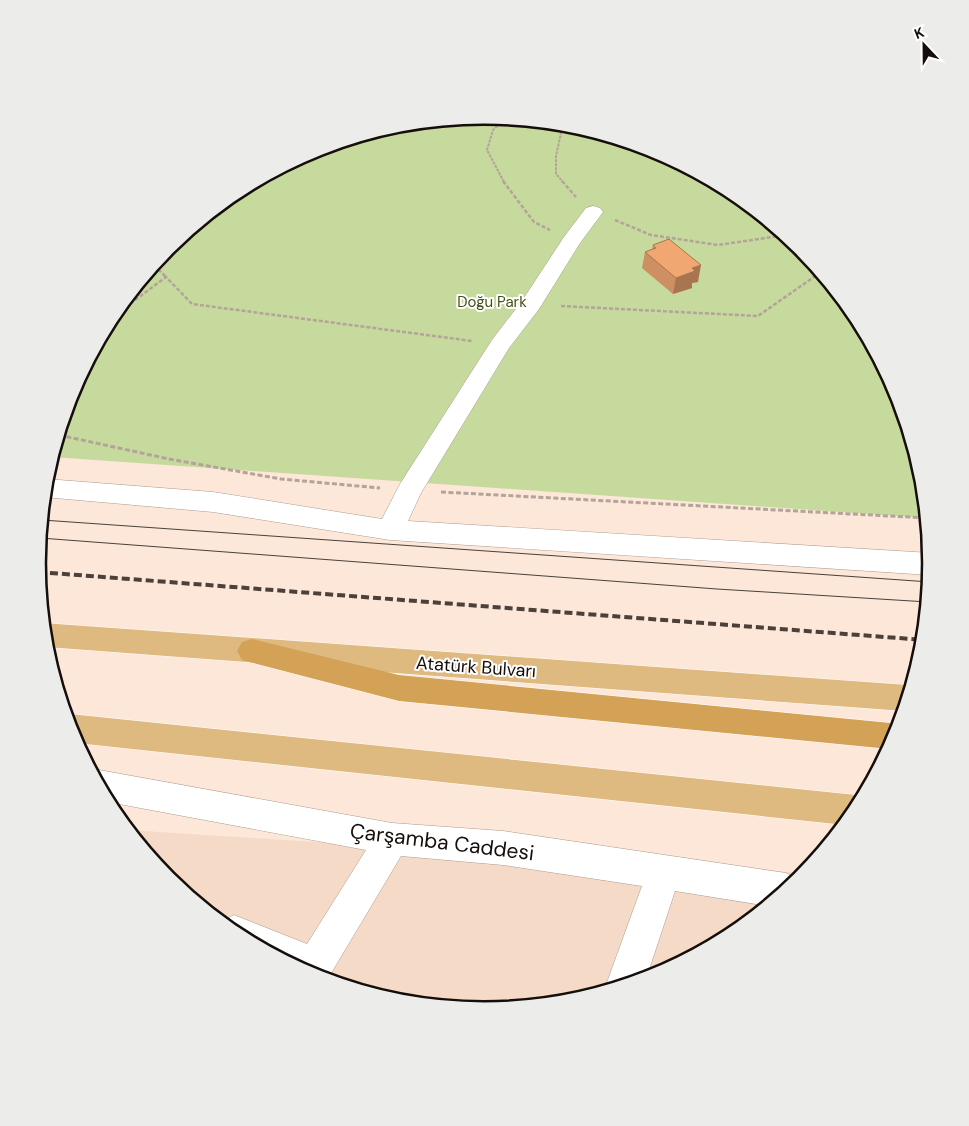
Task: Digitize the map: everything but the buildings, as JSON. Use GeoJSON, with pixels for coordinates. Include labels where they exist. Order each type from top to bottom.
{"type":"FeatureCollection","features":[{"type":"Feature","properties":{"kind":"highway"},"geometry":{"type":"LineString","coordinates":[[252,651],[399,688],[887,735]]}},
{"type":"Feature","properties":{"kind":"main road","name":"Atatürk Bulvarı"},"geometry":{"type":"LineString","coordinates":[[53,636],[901,698]]}},
{"type":"Feature","properties":{"kind":"main road"},"geometry":{"type":"LineString","coordinates":[[79,729],[846,810]]}},
{"type":"Feature","properties":{"kind":"street"},"geometry":{"type":"LineString","coordinates":[[390,530],[409,491],[500,345],[531,304],[593,212]]}},
{"type":"Feature","properties":{"kind":"street"},"geometry":{"type":"LineString","coordinates":[[53,489],[213,502],[390,530],[923,563]]}},
{"type":"Feature","properties":{"kind":"street","name":"Çarşamba Caddesi"},"geometry":{"type":"LineString","coordinates":[[108,787],[392,839],[503,848],[776,889]]}},
{"type":"Feature","properties":{"kind":"street"},"geometry":{"type":"LineString","coordinates":[[314,967],[392,839]]}},
{"type":"Feature","properties":{"kind":"street"},"geometry":{"type":"LineString","coordinates":[[628,977],[664,873]]}},
{"type":"Feature","properties":{"kind":"path"},"geometry":{"type":"LineString","coordinates":[[498,125],[493,130],[487,150],[506,187],[534,222],[572,241]]}},
{"type":"Feature","properties":{"kind":"path"},"geometry":{"type":"LineString","coordinates":[[561,131],[556,156],[556,174],[575,196],[593,212],[651,235],[718,245],[776,237]]}},
{"type":"Feature","properties":{"kind":"path"},"geometry":{"type":"LineString","coordinates":[[159,270],[192,304],[500,345]]}},
{"type":"Feature","properties":{"kind":"path"},"geometry":{"type":"LineString","coordinates":[[531,304],[758,316],[816,276]]}},
{"type":"Feature","properties":{"kind":"path"},"geometry":{"type":"LineString","coordinates":[[133,302],[166,277]]}},
{"type":"Feature","properties":{"kind":"path"},"geometry":{"type":"LineString","coordinates":[[65,437],[169,459],[281,479],[409,491],[920,518]]}},
{"type":"Feature","properties":{"kind":"shaded area"},"geometry":{"type":"Polygon","coordinates":[[[137,831],[795,872],[751,911],[728,927],[704,943],[652,968],[598,986],[542,998],[484,1001],[456,1000],[427,998],[399,993],[344,978],[317,968],[265,943],[218,911],[196,892],[175,873],[137,831]]]}},
{"type":"Feature","properties":{"kind":"green space","name":"Doğu Park"},"geometry":{"type":"Polygon","coordinates":[[[484,125],[542,128],[570,133],[625,148],[678,170],[704,183],[751,215],[794,253],[832,296],[849,320],[878,369],[908,450],[920,518],[59,458],[70,422],[91,369],[120,320],[155,274],[175,253],[218,215],[241,199],[265,183],[317,158],[344,148],[399,133],[427,128],[484,125]]]}},
{"type":"Feature","properties":{"kind":"tram line"},"geometry":{"type":"LineString","coordinates":[[48,520],[922,581]]}},
{"type":"Feature","properties":{"kind":"tram line"},"geometry":{"type":"LineString","coordinates":[[47,539],[717,589],[921,602]]}},
{"type":"Feature","properties":{"kind":"railway"},"geometry":{"type":"LineString","coordinates":[[46,573],[916,639]]}}]}
